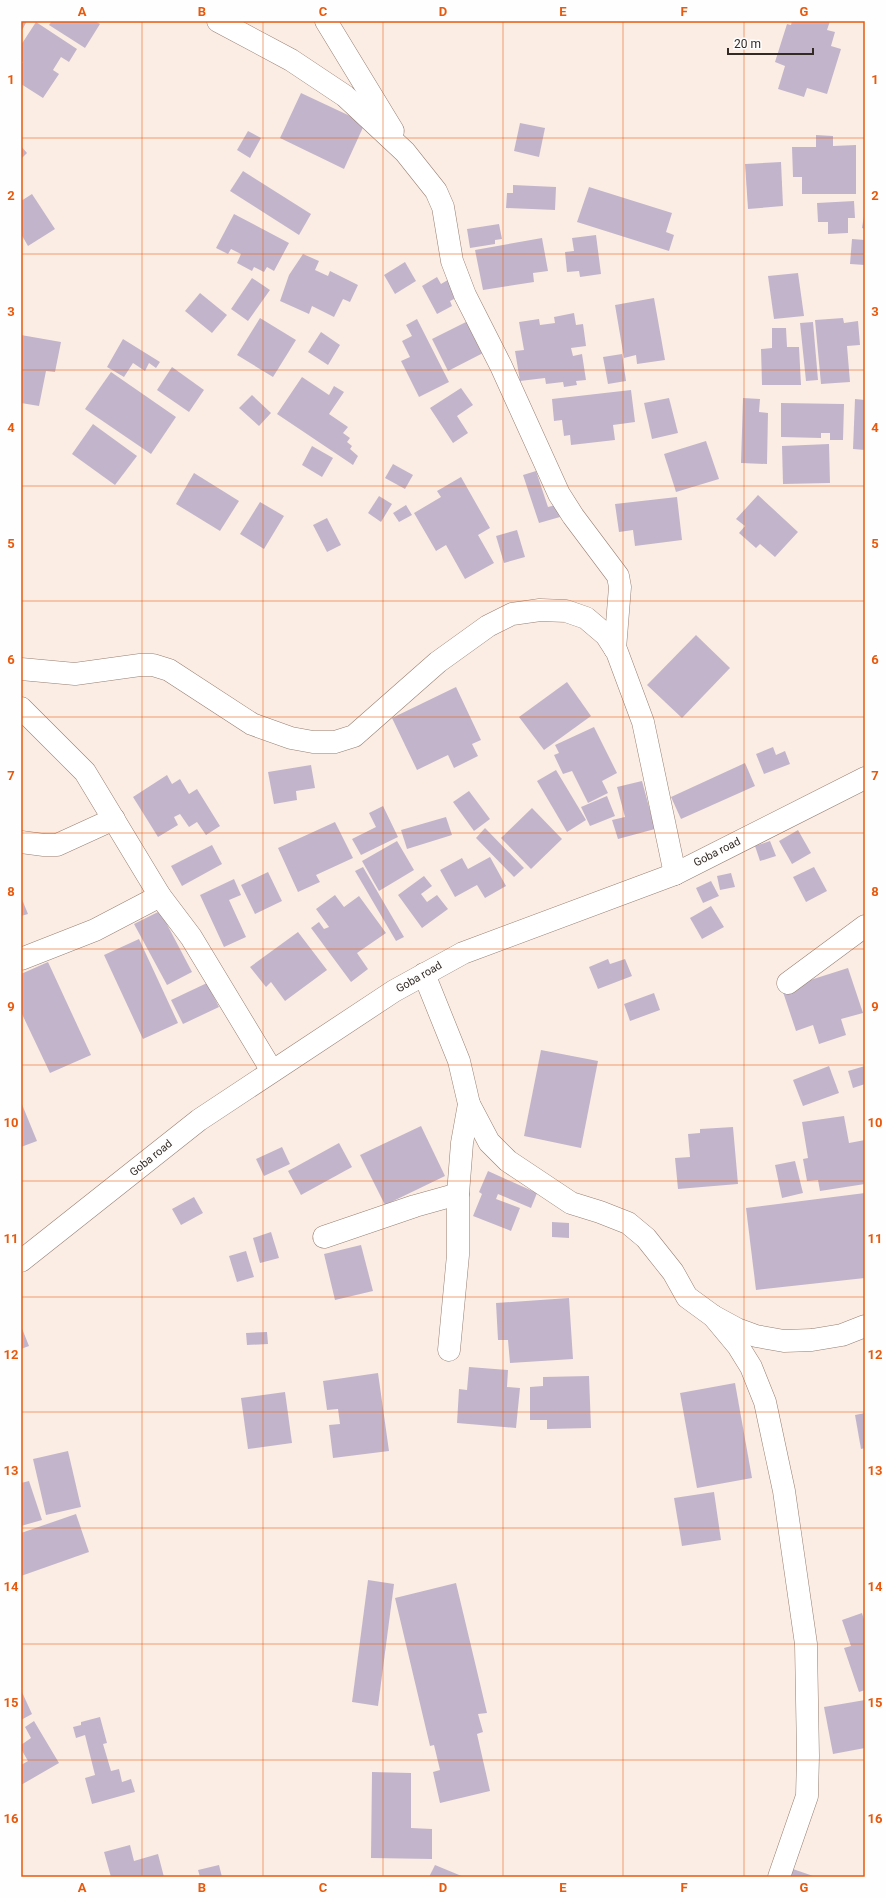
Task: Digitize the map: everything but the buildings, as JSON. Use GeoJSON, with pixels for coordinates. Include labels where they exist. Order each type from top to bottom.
{"type":"FeatureCollection","features":[{"type":"Feature","properties":{"kind":"street"},"geometry":{"type":"LineString","coordinates":[[218,21],[290,60],[345,96],[405,152],[436,190],[440,198],[452,261],[465,295],[501,366],[559,494],[573,516],[618,576],[620,587],[615,649]]}},
{"type":"Feature","properties":{"kind":"street"},"geometry":{"type":"LineString","coordinates":[[326,21],[347,52],[405,152]]}},
{"type":"Feature","properties":{"kind":"street"},"geometry":{"type":"LineString","coordinates":[[21,669],[75,674],[140,664],[153,664],[169,670],[252,724],[291,738],[313,742],[335,742],[354,736],[438,662],[488,626],[512,614],[540,610],[566,611],[586,618],[606,635],[615,649],[642,722],[675,874]]}},
{"type":"Feature","properties":{"kind":"street"},"geometry":{"type":"LineString","coordinates":[[21,708],[85,772],[160,896],[191,937],[272,1072]]}},
{"type":"Feature","properties":{"kind":"street","name":"Goba road"},"geometry":{"type":"LineString","coordinates":[[21,1261],[198,1120],[394,991],[463,953],[675,874],[865,778]]}},
{"type":"Feature","properties":{"kind":"street"},"geometry":{"type":"LineString","coordinates":[[21,842],[57,845],[114,818]]}},
{"type":"Feature","properties":{"kind":"street"},"geometry":{"type":"LineString","coordinates":[[21,959],[95,930],[160,896]]}},
{"type":"Feature","properties":{"kind":"street"},"geometry":{"type":"LineString","coordinates":[[788,983],[865,926]]}},
{"type":"Feature","properties":{"kind":"street"},"geometry":{"type":"LineString","coordinates":[[424,974],[459,1061],[469,1104],[489,1142],[508,1161],[571,1203],[628,1223],[646,1238],[673,1272],[687,1297],[713,1316],[737,1329],[756,1336],[784,1340],[812,1340],[842,1335],[865,1326]]}},
{"type":"Feature","properties":{"kind":"street"},"geometry":{"type":"LineString","coordinates":[[449,1350],[458,1255],[458,1194],[462,1143],[469,1104]]}},
{"type":"Feature","properties":{"kind":"street"},"geometry":{"type":"LineString","coordinates":[[324,1238],[415,1206],[458,1194]]}},
{"type":"Feature","properties":{"kind":"street"},"geometry":{"type":"LineString","coordinates":[[713,1316],[738,1346],[751,1367],[765,1402],[785,1499],[806,1644],[808,1756],[807,1796],[779,1877]]}}]}
